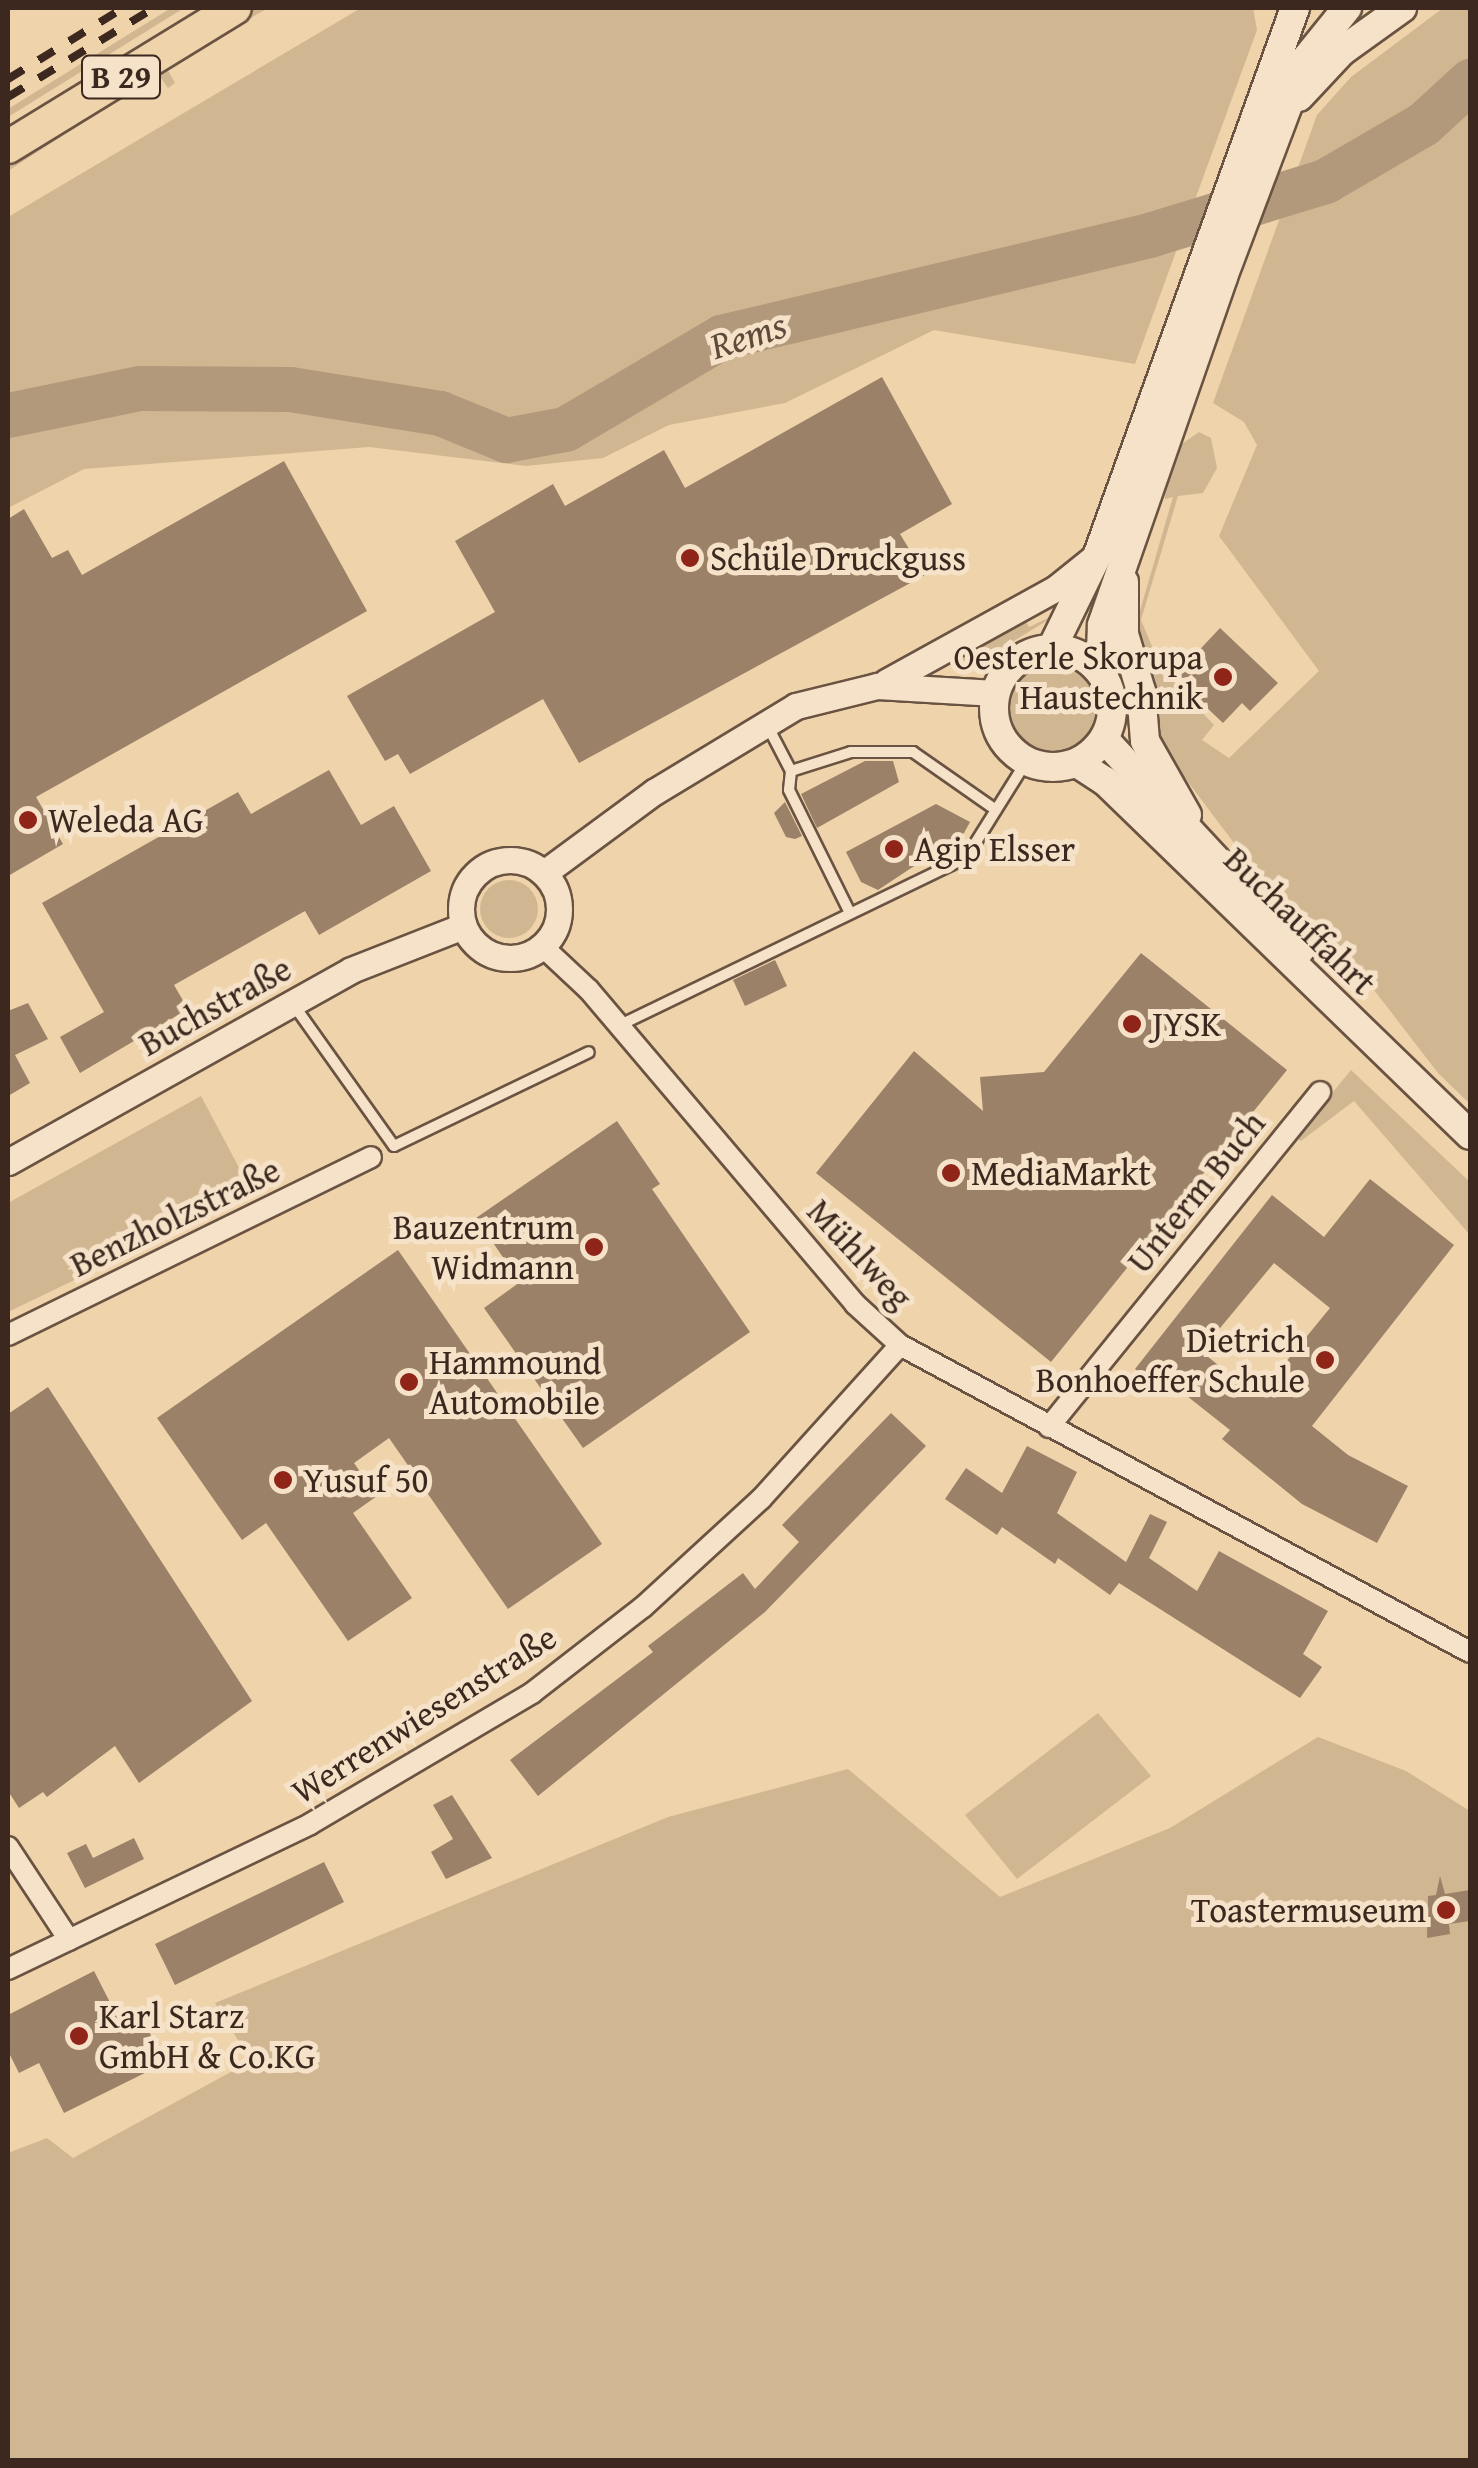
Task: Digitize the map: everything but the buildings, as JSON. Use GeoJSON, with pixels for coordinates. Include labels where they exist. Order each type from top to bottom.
{"type":"FeatureCollection","features":[{"type":"Feature","properties":{"kind":"main road","name":"B 29"},"geometry":{"type":"LineString","coordinates":[[8,148],[235,8]]}},
{"type":"Feature","properties":{"kind":"main road"},"geometry":{"type":"LineString","coordinates":[[1052,648],[1111,557],[1222,277],[1295,8]]}},
{"type":"Feature","properties":{"kind":"main road"},"geometry":{"type":"LineString","coordinates":[[1282,118],[1305,60],[1347,8]]}},
{"type":"Feature","properties":{"kind":"main road"},"geometry":{"type":"LineString","coordinates":[[1100,671],[1079,654],[1052,648],[1016,661],[995,693],[995,726],[1026,762],[1077,763],[1104,739],[1113,705],[1100,671],[1111,557],[1189,293],[1259,141],[1330,62],[1402,8]]}},
{"type":"Feature","properties":{"kind":"main road"},"geometry":{"type":"LineString","coordinates":[[1111,557],[1124,634],[1141,692],[1145,741],[1216,858]]}},
{"type":"Feature","properties":{"kind":"main road"},"geometry":{"type":"LineString","coordinates":[[1104,739],[1216,858],[1346,1009],[1470,1135]]}},
{"type":"Feature","properties":{"kind":"main road","name":"Buchauffahrt"},"geometry":{"type":"LineString","coordinates":[[1077,763],[1106,781],[1346,1009]]}},
{"type":"Feature","properties":{"kind":"street"},"geometry":{"type":"LineString","coordinates":[[544,873],[622,813],[766,722],[796,706],[877,686],[1111,557]]}},
{"type":"Feature","properties":{"kind":"street"},"geometry":{"type":"LineString","coordinates":[[877,686],[995,693]]}},
{"type":"Feature","properties":{"kind":"street"},"geometry":{"type":"LineString","coordinates":[[508,860],[544,873],[559,902],[553,934],[542,946],[498,957],[483,951],[463,926],[465,888],[482,868],[508,860]]}},
{"type":"Feature","properties":{"kind":"street","name":"Buchstraße"},"geometry":{"type":"LineString","coordinates":[[8,1162],[293,1003],[421,938],[463,926]]}},
{"type":"Feature","properties":{"kind":"street","name":"Mühlweg"},"geometry":{"type":"LineString","coordinates":[[542,946],[618,1026],[855,1304],[900,1345],[1470,1652]]}},
{"type":"Feature","properties":{"kind":"street","name":"Unterm Buch"},"geometry":{"type":"LineString","coordinates":[[1049,1428],[1320,1092]]}},
{"type":"Feature","properties":{"kind":"street","name":"Benzholzstraße"},"geometry":{"type":"LineString","coordinates":[[8,1335],[371,1158]]}},
{"type":"Feature","properties":{"kind":"street","name":"Werrenwiesenstraße"},"geometry":{"type":"LineString","coordinates":[[8,1970],[310,1824],[532,1692],[644,1607],[747,1512],[900,1345]]}},
{"type":"Feature","properties":{"kind":"street"},"geometry":{"type":"LineString","coordinates":[[8,1846],[69,1940]]}},
{"type":"Feature","properties":{"kind":"lane"},"geometry":{"type":"LineString","coordinates":[[766,722],[791,772],[789,790],[849,911]]}},
{"type":"Feature","properties":{"kind":"lane"},"geometry":{"type":"LineString","coordinates":[[791,772],[851,752],[912,752],[996,810]]}},
{"type":"Feature","properties":{"kind":"lane"},"geometry":{"type":"LineString","coordinates":[[618,1026],[849,911],[872,907],[966,858],[1026,762]]}},
{"type":"Feature","properties":{"kind":"lane"},"geometry":{"type":"LineString","coordinates":[[293,1003],[394,1146],[589,1052]]}},
{"type":"Feature","properties":{"kind":"shaded area"},"geometry":{"type":"Polygon","coordinates":[[[171,8],[184,8],[8,117],[8,109],[171,8]]]}},
{"type":"Feature","properties":{"kind":"shaded area"},"geometry":{"type":"Polygon","coordinates":[[[253,8],[268,8],[166,67],[175,83],[168,88],[158,74],[8,171],[8,157],[253,8]]]}},
{"type":"Feature","properties":{"kind":"shaded area"},"geometry":{"type":"Polygon","coordinates":[[[361,8],[1253,8],[1257,30],[1135,364],[934,330],[785,403],[669,425],[603,458],[526,466],[369,447],[84,469],[8,508],[8,217],[361,8]]]}},
{"type":"Feature","properties":{"kind":"shaded area"},"geometry":{"type":"Polygon","coordinates":[[[1443,8],[1470,8],[1470,1104],[1438,1073],[1344,951],[1249,863],[1164,750],[1135,628],[1173,497],[1165,499],[1162,473],[1169,453],[1199,432],[1211,438],[1217,468],[1203,493],[1178,496],[1141,620],[1161,668],[1214,725],[1202,740],[1229,758],[1319,671],[1219,536],[1257,445],[1244,422],[1213,403],[1317,115],[1351,77],[1443,8]]]}},
{"type":"Feature","properties":{"kind":"shaded area"},"geometry":{"type":"Polygon","coordinates":[[[1063,611],[984,659],[957,662],[954,656],[1024,618],[1029,627],[1063,611]]]}},
{"type":"Feature","properties":{"kind":"shaded area"},"geometry":{"type":"Polygon","coordinates":[[[1052,666],[1069,669],[1084,679],[1094,694],[1094,728],[1084,743],[1069,753],[1052,756],[1035,753],[1020,743],[1010,728],[1007,711],[1010,694],[1020,679],[1035,669],[1052,666]]]}},
{"type":"Feature","properties":{"kind":"shaded area"},"geometry":{"type":"Polygon","coordinates":[[[509,880],[530,888],[538,909],[530,930],[509,938],[488,930],[480,909],[488,888],[509,880]]]}},
{"type":"Feature","properties":{"kind":"shaded area"},"geometry":{"type":"Polygon","coordinates":[[[1351,1070],[1470,1182],[1470,1235],[1354,1101],[1301,1141],[1296,1137],[1351,1070]]]}},
{"type":"Feature","properties":{"kind":"shaded area"},"geometry":{"type":"Polygon","coordinates":[[[201,1096],[253,1194],[8,1312],[8,1203],[201,1096]]]}},
{"type":"Feature","properties":{"kind":"shaded area"},"geometry":{"type":"Polygon","coordinates":[[[1098,1713],[1151,1776],[1017,1879],[965,1815],[1098,1713]]]}},
{"type":"Feature","properties":{"kind":"shaded area"},"geometry":{"type":"Polygon","coordinates":[[[1318,1737],[1406,1771],[1470,1811],[1470,2460],[8,2460],[8,2153],[47,2138],[73,2158],[251,2061],[215,2003],[668,1817],[848,1769],[1000,1897],[1170,1828],[1318,1737]]]}},
{"type":"Feature","properties":{"kind":"waterway","name":"Rems"},"geometry":{"type":"LineString","coordinates":[[8,415],[139,388],[290,389],[440,413],[506,440],[565,429],[721,337],[1152,234],[1325,181],[1423,124],[1470,81]]}},
{"type":"Feature","properties":{"kind":"railway"},"geometry":{"type":"LineString","coordinates":[[8,79],[123,8]]}},
{"type":"Feature","properties":{"kind":"railway"},"geometry":{"type":"LineString","coordinates":[[8,97],[154,8]]}},
{"type":"Feature","properties":{"kind":"place","name":"Schüle Druckguss"},"geometry":{"type":"Point","coordinates":[690,558]}},
{"type":"Feature","properties":{"kind":"place","name":"Oesterle Skorupa Haustechnik"},"geometry":{"type":"Point","coordinates":[1223,677]}},
{"type":"Feature","properties":{"kind":"place","name":"Weleda AG"},"geometry":{"type":"Point","coordinates":[28,820]}},
{"type":"Feature","properties":{"kind":"place","name":"Agip Elsser"},"geometry":{"type":"Point","coordinates":[894,849]}},
{"type":"Feature","properties":{"kind":"place","name":"JYSK"},"geometry":{"type":"Point","coordinates":[1132,1024]}},
{"type":"Feature","properties":{"kind":"place","name":"MediaMarkt"},"geometry":{"type":"Point","coordinates":[951,1173]}},
{"type":"Feature","properties":{"kind":"place","name":"Bauzentrum Widmann"},"geometry":{"type":"Point","coordinates":[594,1247]}},
{"type":"Feature","properties":{"kind":"place","name":"Dietrich Bonhoeffer Schule"},"geometry":{"type":"Point","coordinates":[1325,1360]}},
{"type":"Feature","properties":{"kind":"place","name":"Hammound Automobile"},"geometry":{"type":"Point","coordinates":[409,1382]}},
{"type":"Feature","properties":{"kind":"place","name":"Yusuf 50"},"geometry":{"type":"Point","coordinates":[283,1480]}},
{"type":"Feature","properties":{"kind":"place","name":"Toastermuseum"},"geometry":{"type":"Point","coordinates":[1446,1910]}},
{"type":"Feature","properties":{"kind":"place","name":"Karl Starz GmbH & Co.KG"},"geometry":{"type":"Point","coordinates":[79,2036]}}]}
